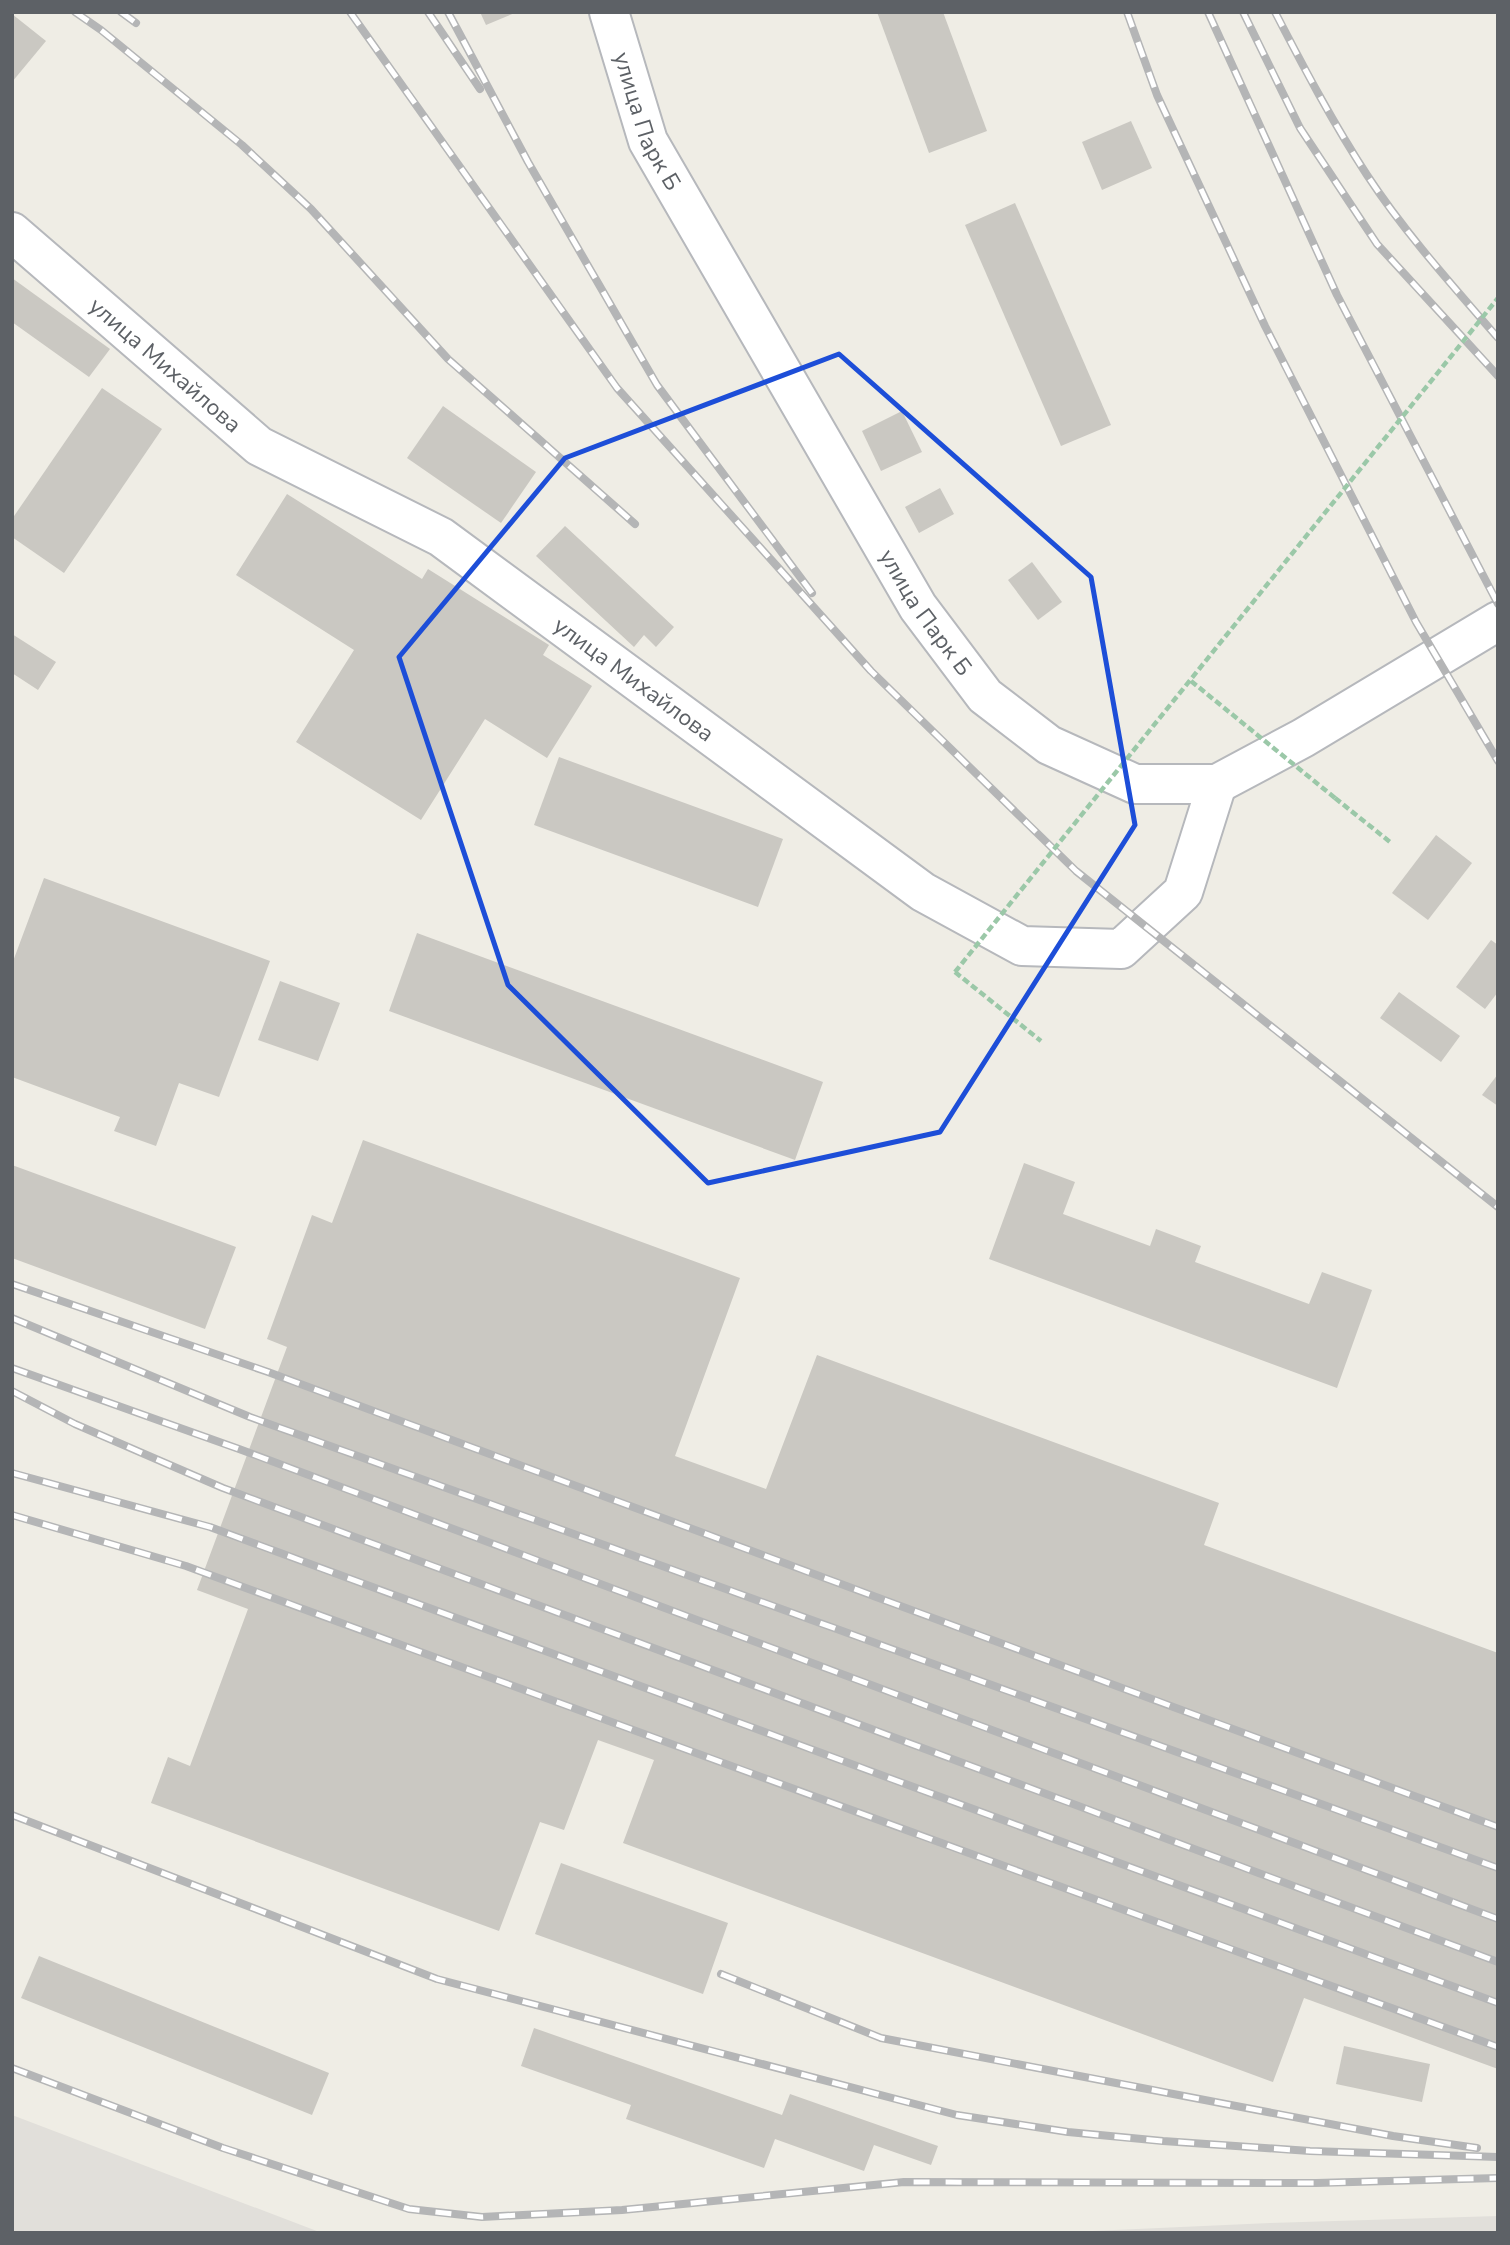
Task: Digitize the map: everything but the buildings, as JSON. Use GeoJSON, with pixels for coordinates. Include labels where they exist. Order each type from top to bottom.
{"type":"FeatureCollection","features":[{"type":"Feature","properties":{"kind":"street","name":"улица Парк Б"},"geometry":{"type":"LineString","coordinates":[[609,12],[648,141],[918,607],[985,696],[1049,745],[1135,783],[1217,783],[1303,738],[1498,621]]}},
{"type":"Feature","properties":{"kind":"street","name":"улица Михайлова"},"geometry":{"type":"LineString","coordinates":[[12,232],[259,446],[441,537],[923,892],[1022,946],[1121,949],[1182,891],[1217,783]]}},
{"type":"Feature","properties":{"kind":"path"},"geometry":{"type":"LineString","coordinates":[[1041,1041],[955,972],[1498,298]]}},
{"type":"Feature","properties":{"kind":"path"},"geometry":{"type":"LineString","coordinates":[[1191,681],[1390,842]]}},
{"type":"Feature","properties":{"kind":"highlighted area"},"geometry":{"type":"Polygon","coordinates":[[[839,354],[1091,577],[1135,825],[940,1132],[708,1183],[508,985],[399,657],[565,458],[839,354]]]}},
{"type":"Feature","properties":{"kind":"shaded area"},"geometry":{"type":"Polygon","coordinates":[[[12,2115],[322,2233],[12,2233],[12,2115]]]}},
{"type":"Feature","properties":{"kind":"shaded area"},"geometry":{"type":"Polygon","coordinates":[[[1498,2216],[1498,2233],[1048,2233],[1270,2223],[1498,2216]]]}},
{"type":"Feature","properties":{"kind":"railway"},"geometry":{"type":"LineString","coordinates":[[75,12],[101,30],[242,145],[311,209],[448,359],[635,524]]}},
{"type":"Feature","properties":{"kind":"railway"},"geometry":{"type":"LineString","coordinates":[[121,12],[136,23]]}},
{"type":"Feature","properties":{"kind":"railway"},"geometry":{"type":"LineString","coordinates":[[350,12],[617,388],[871,671],[1076,871],[1498,1207]]}},
{"type":"Feature","properties":{"kind":"railway"},"geometry":{"type":"LineString","coordinates":[[428,12],[480,89]]}},
{"type":"Feature","properties":{"kind":"railway"},"geometry":{"type":"LineString","coordinates":[[448,12],[528,162],[657,385],[812,593]]}},
{"type":"Feature","properties":{"kind":"railway"},"geometry":{"type":"LineString","coordinates":[[1127,12],[1157,95],[1265,326],[1416,622],[1498,761]]}},
{"type":"Feature","properties":{"kind":"railway"},"geometry":{"type":"LineString","coordinates":[[1208,12],[1337,295],[1498,604]]}},
{"type":"Feature","properties":{"kind":"railway"},"geometry":{"type":"LineString","coordinates":[[1243,12],[1300,128],[1377,244],[1498,376]]}},
{"type":"Feature","properties":{"kind":"railway"},"geometry":{"type":"LineString","coordinates":[[1275,12],[1354,155],[1382,197],[1430,259],[1498,338]]}},
{"type":"Feature","properties":{"kind":"railway"},"geometry":{"type":"LineString","coordinates":[[12,1284],[268,1372],[1498,1827]]}},
{"type":"Feature","properties":{"kind":"railway"},"geometry":{"type":"LineString","coordinates":[[12,1318],[250,1417],[1498,1868]]}},
{"type":"Feature","properties":{"kind":"railway"},"geometry":{"type":"LineString","coordinates":[[12,1368],[239,1449],[1498,1919]]}},
{"type":"Feature","properties":{"kind":"railway"},"geometry":{"type":"LineString","coordinates":[[12,1391],[75,1424],[223,1488],[1498,1962]]}},
{"type":"Feature","properties":{"kind":"railway"},"geometry":{"type":"LineString","coordinates":[[12,1473],[210,1527],[1498,2003]]}},
{"type":"Feature","properties":{"kind":"railway"},"geometry":{"type":"LineString","coordinates":[[12,1515],[186,1566],[1498,2047]]}},
{"type":"Feature","properties":{"kind":"railway"},"geometry":{"type":"LineString","coordinates":[[12,1815],[437,1979],[957,2115],[1068,2132],[1163,2141],[1310,2151],[1498,2157]]}},
{"type":"Feature","properties":{"kind":"railway"},"geometry":{"type":"LineString","coordinates":[[721,1974],[881,2038],[1393,2136],[1477,2148]]}},
{"type":"Feature","properties":{"kind":"railway"},"geometry":{"type":"LineString","coordinates":[[12,2068],[223,2148],[409,2209],[482,2217],[622,2210],[904,2182],[1316,2183],[1498,2178]]}}]}
